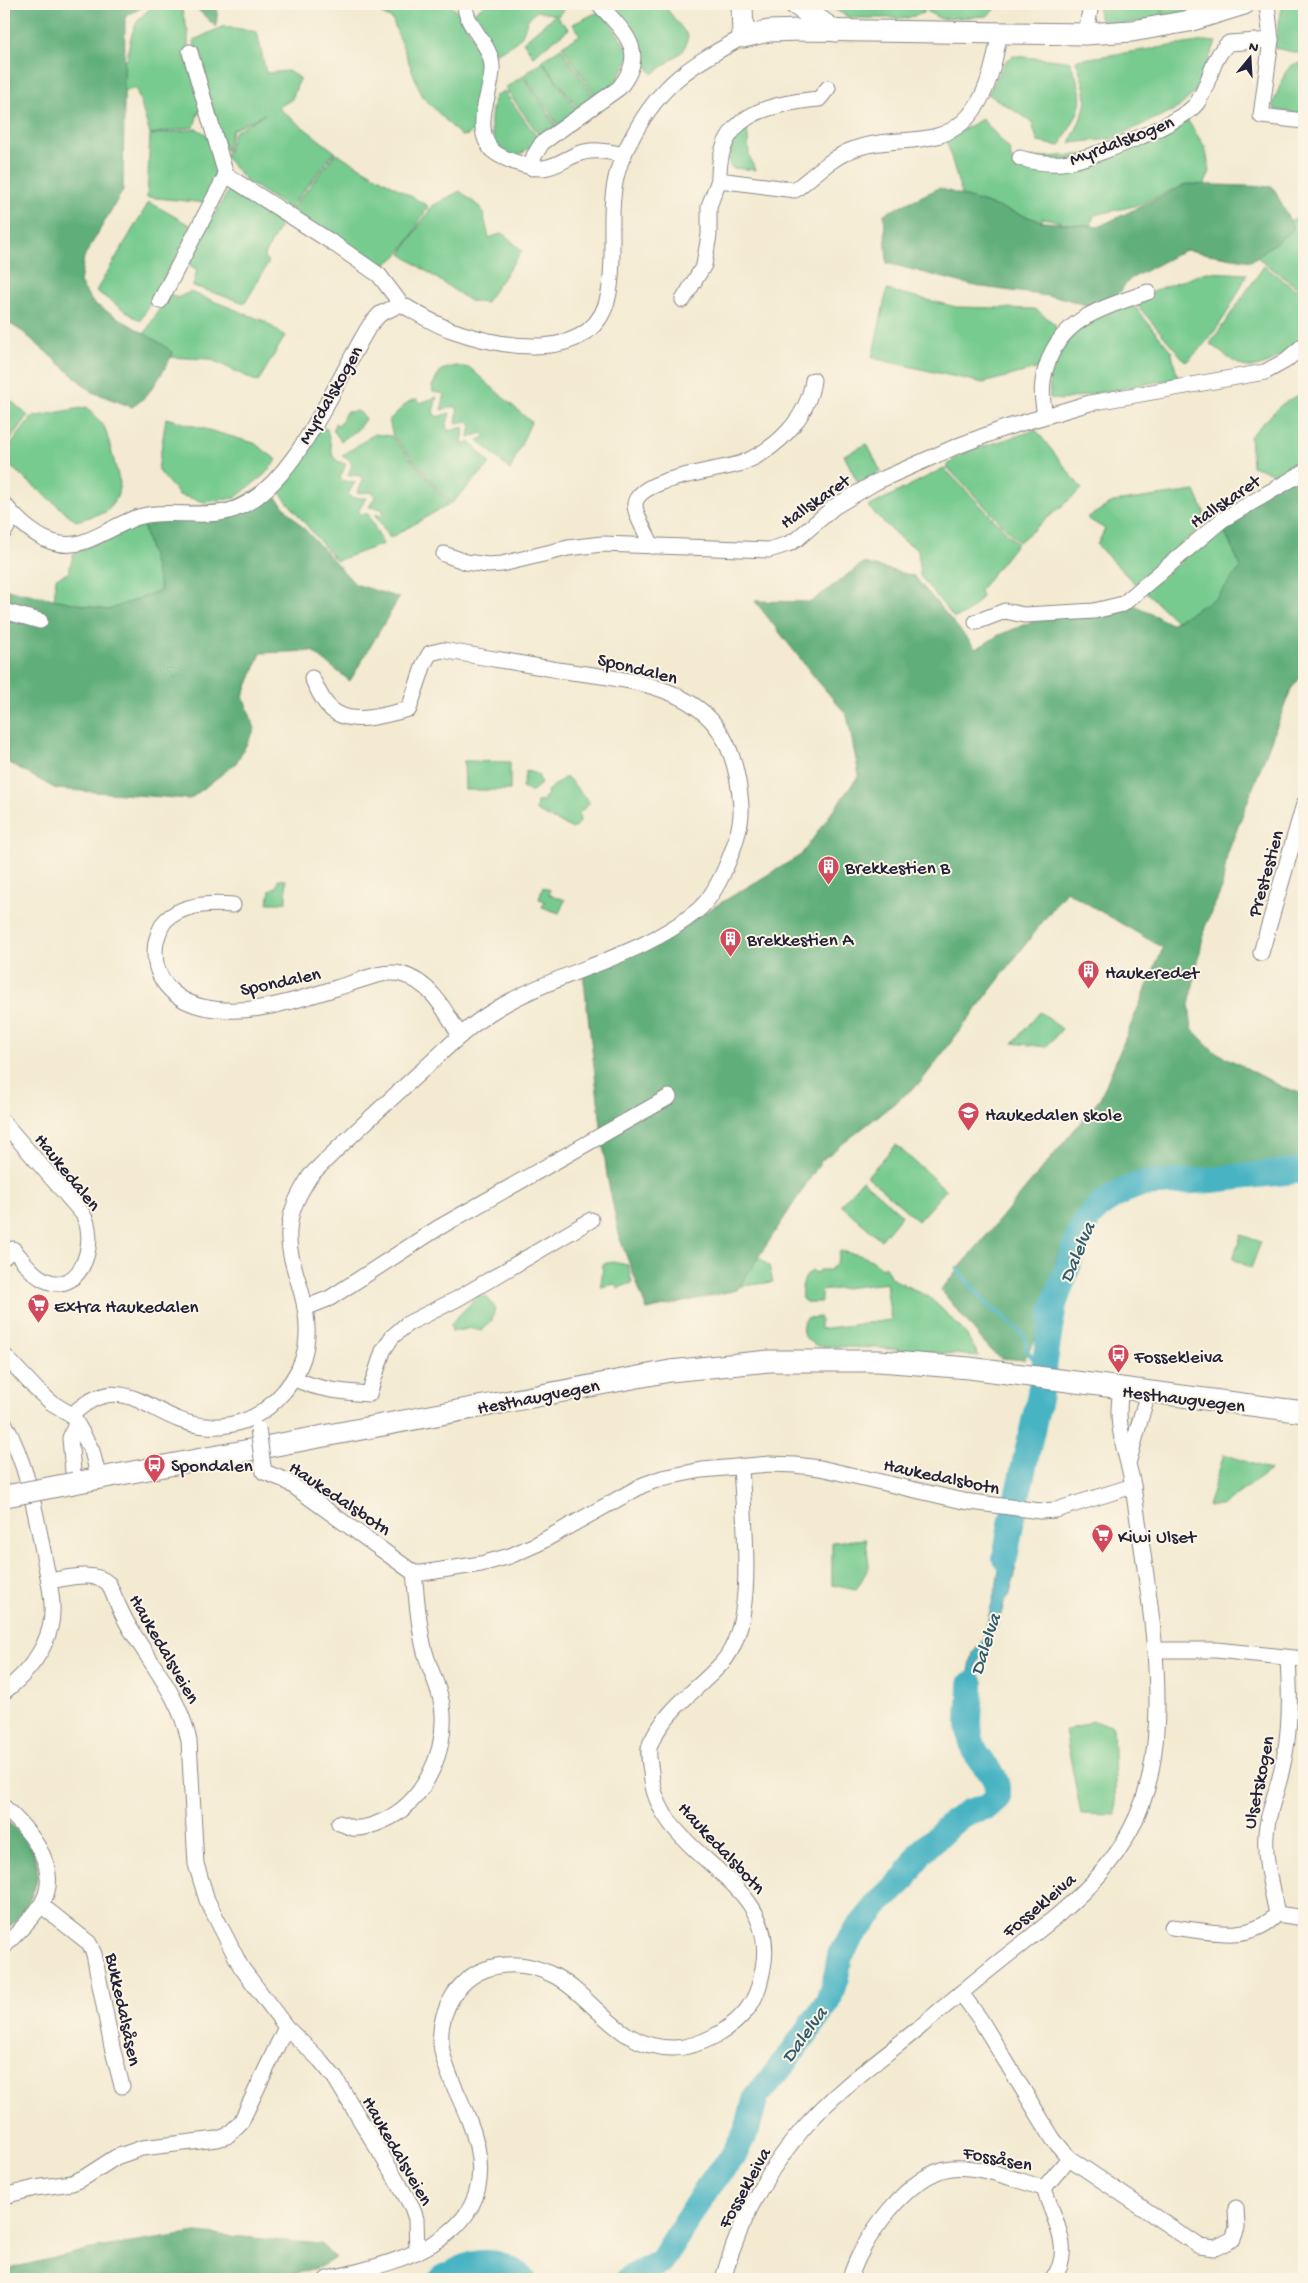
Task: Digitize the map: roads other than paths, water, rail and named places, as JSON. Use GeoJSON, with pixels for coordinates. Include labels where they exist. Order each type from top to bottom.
{"type":"FeatureCollection","features":[{"type":"Feature","properties":{"kind":"main road"},"geometry":{"type":"LineString","coordinates":[[742,4],[743,37],[769,31],[999,35],[1132,32],[1188,21],[1244,4]]}},
{"type":"Feature","properties":{"kind":"main road"},"geometry":{"type":"LineString","coordinates":[[795,4],[835,31]]}},
{"type":"Feature","properties":{"kind":"main road","name":"Hesthaugvegen"},"geometry":{"type":"LineString","coordinates":[[5,1496],[561,1390],[696,1368],[769,1361],[837,1359],[930,1364],[1304,1412]]}},
{"type":"Feature","properties":{"kind":"street"},"geometry":{"type":"LineString","coordinates":[[465,4],[467,17],[490,56],[492,66],[483,113],[483,128],[486,140],[493,151],[532,168],[555,166],[576,155],[591,151],[604,150],[624,155]]}},
{"type":"Feature","properties":{"kind":"street"},"geometry":{"type":"LineString","coordinates":[[532,168],[534,156],[542,143],[619,88],[633,66],[634,54],[630,43],[599,4]]}},
{"type":"Feature","properties":{"kind":"street"},"geometry":{"type":"LineString","coordinates":[[1086,34],[1091,4]]}},
{"type":"Feature","properties":{"kind":"street"},"geometry":{"type":"LineString","coordinates":[[1267,4],[1271,40],[1261,116],[1304,121]]}},
{"type":"Feature","properties":{"kind":"street"},"geometry":{"type":"LineString","coordinates":[[719,180],[795,190],[831,162],[853,149],[874,143],[937,136],[952,129],[966,118],[988,86],[995,61],[999,35]]}},
{"type":"Feature","properties":{"kind":"street"},"geometry":{"type":"LineString","coordinates":[[190,52],[226,175],[333,243],[379,275],[401,304],[450,330],[484,340],[514,345],[539,346],[562,344],[580,336],[594,325],[604,311],[610,292],[614,188],[624,155],[654,101],[670,83],[694,64],[743,37]]}},
{"type":"Feature","properties":{"kind":"street","name":"Myrdalskogen"},"geometry":{"type":"LineString","coordinates":[[1020,158],[1033,162],[1062,163],[1099,152],[1147,134],[1190,111],[1206,88],[1218,55],[1226,46],[1229,44],[1271,40]]}},
{"type":"Feature","properties":{"kind":"street"},"geometry":{"type":"LineString","coordinates":[[683,300],[704,265],[709,235],[709,206],[719,180],[718,166],[722,146],[741,122],[760,111],[776,105],[819,99],[828,88]]}},
{"type":"Feature","properties":{"kind":"street"},"geometry":{"type":"LineString","coordinates":[[160,301],[226,175]]}},
{"type":"Feature","properties":{"kind":"street"},"geometry":{"type":"LineString","coordinates":[[1045,415],[1042,398],[1044,375],[1052,352],[1063,333],[1093,312],[1148,292]]}},
{"type":"Feature","properties":{"kind":"street","name":"Myrdalskogen"},"geometry":{"type":"LineString","coordinates":[[4,504],[14,516],[35,534],[54,543],[69,545],[83,542],[137,518],[230,511],[246,504],[261,494],[278,477],[320,418],[370,325],[380,314],[401,304]]}},
{"type":"Feature","properties":{"kind":"street","name":"Hallskaret"},"geometry":{"type":"LineString","coordinates":[[444,554],[466,562],[488,565],[502,564],[582,545],[602,544],[740,550],[778,548],[797,539],[834,507],[876,482],[955,447],[1045,415],[1128,395],[1253,375],[1274,368],[1304,345]]}},
{"type":"Feature","properties":{"kind":"street"},"geometry":{"type":"LineString","coordinates":[[652,546],[636,509],[637,498],[641,493],[656,484],[735,465],[762,452],[781,438],[798,420],[809,402],[813,380]]}},
{"type":"Feature","properties":{"kind":"street","name":"Hallskaret"},"geometry":{"type":"LineString","coordinates":[[976,622],[1005,611],[1024,615],[1061,614],[1094,611],[1123,604],[1222,520],[1304,472]]}},
{"type":"Feature","properties":{"kind":"street"},"geometry":{"type":"LineString","coordinates":[[4,532],[14,516]]}},
{"type":"Feature","properties":{"kind":"street"},"geometry":{"type":"LineString","coordinates":[[4,610],[40,621]]}},
{"type":"Feature","properties":{"kind":"street","name":"Spondalen"},"geometry":{"type":"LineString","coordinates":[[74,1420],[88,1402],[115,1394],[130,1396],[171,1417],[197,1425],[221,1426],[257,1423],[295,1379],[306,1347],[305,1308],[294,1269],[289,1234],[290,1216],[301,1190],[310,1176],[460,1036],[488,1014],[513,999],[666,934],[700,909],[716,885],[730,856],[739,828],[742,812],[741,798],[729,749],[711,721],[696,707],[664,691],[622,681],[443,650],[430,653],[424,664],[409,709],[372,718],[354,718],[330,709],[312,678]]}},
{"type":"Feature","properties":{"kind":"street","name":"Prestestien"},"geometry":{"type":"LineString","coordinates":[[1261,953],[1304,804]]}},
{"type":"Feature","properties":{"kind":"street","name":"Spondalen"},"geometry":{"type":"LineString","coordinates":[[233,905],[220,904],[188,908],[175,913],[166,920],[157,937],[155,961],[162,982],[174,994],[206,1008],[242,1010],[333,989],[385,974],[400,974],[422,985],[432,994],[443,1006],[460,1036]]}},
{"type":"Feature","properties":{"kind":"street"},"geometry":{"type":"LineString","coordinates":[[305,1308],[330,1298],[438,1228],[669,1098]]}},
{"type":"Feature","properties":{"kind":"street","name":"Haukedalen"},"geometry":{"type":"LineString","coordinates":[[4,1123],[82,1213],[87,1220],[90,1238],[84,1262],[68,1281],[53,1283],[39,1277],[13,1249],[4,1257]]}},
{"type":"Feature","properties":{"kind":"street"},"geometry":{"type":"LineString","coordinates":[[295,1379],[306,1384],[340,1392],[369,1394],[383,1351],[392,1336],[407,1324],[457,1299],[591,1220]]}},
{"type":"Feature","properties":{"kind":"street"},"geometry":{"type":"LineString","coordinates":[[4,1355],[45,1397],[74,1420],[85,1436],[92,1452],[99,1479]]}},
{"type":"Feature","properties":{"kind":"street","name":"Fossekleiva"},"geometry":{"type":"LineString","coordinates":[[723,2279],[736,2239],[750,2208],[801,2130],[853,2082],[961,1993],[1042,1930],[1085,1892],[1110,1863],[1129,1834],[1144,1797],[1154,1757],[1157,1710],[1155,1650],[1133,1486],[1129,1460],[1124,1447],[1119,1412],[1121,1388]]}},
{"type":"Feature","properties":{"kind":"street","name":"Fossekleiva"},"geometry":{"type":"LineString","coordinates":[[1129,1460],[1148,1392]]}},
{"type":"Feature","properties":{"kind":"street"},"geometry":{"type":"LineString","coordinates":[[74,1420],[70,1438],[74,1483]]}},
{"type":"Feature","properties":{"kind":"street"},"geometry":{"type":"LineString","coordinates":[[4,1422],[27,1475],[49,1581],[52,1613],[46,1640],[28,1669],[4,1692]]}},
{"type":"Feature","properties":{"kind":"street","name":"Haukedalsbotn"},"geometry":{"type":"LineString","coordinates":[[257,1423],[264,1472],[285,1480],[300,1490],[414,1573],[481,1564],[510,1556],[537,1544],[643,1485],[681,1474],[740,1466],[795,1465],[820,1468],[963,1501],[1028,1511],[1056,1510],[1133,1486]]}},
{"type":"Feature","properties":{"kind":"street","name":"Haukedalsbotn"},"geometry":{"type":"LineString","coordinates":[[417,2252],[453,2231],[469,2210],[476,2192],[481,2163],[479,2147],[444,2062],[440,2036],[444,2016],[453,1996],[462,1984],[475,1973],[490,1966],[504,1964],[538,1969],[554,1976],[571,1988],[622,2032],[653,2045],[673,2048],[708,2040],[734,2023],[756,1996],[764,1961],[765,1940],[760,1921],[751,1905],[738,1889],[677,1833],[664,1817],[656,1799],[651,1780],[649,1746],[678,1702],[722,1664],[738,1635],[744,1611],[746,1590],[740,1466]]}},
{"type":"Feature","properties":{"kind":"street"},"geometry":{"type":"LineString","coordinates":[[339,1823],[354,1828],[373,1826],[398,1814],[410,1805],[430,1774],[441,1747],[444,1731],[441,1697],[425,1654],[421,1636],[414,1573]]}},
{"type":"Feature","properties":{"kind":"street","name":"Haukedalsveien"},"geometry":{"type":"LineString","coordinates":[[49,1581],[87,1576],[104,1579],[109,1584],[131,1630],[179,1707],[185,1722],[188,1741],[193,1842],[200,1881],[219,1926],[241,1967],[286,2027],[320,2060],[335,2078],[412,2207],[416,2219],[417,2252]]}},
{"type":"Feature","properties":{"kind":"street"},"geometry":{"type":"LineString","coordinates":[[1155,1650],[1216,1650],[1304,1659]]}},
{"type":"Feature","properties":{"kind":"street","name":"Ulsetskogen"},"geometry":{"type":"LineString","coordinates":[[1276,1914],[1266,1857],[1266,1834],[1283,1767],[1289,1730],[1288,1658]]}},
{"type":"Feature","properties":{"kind":"street"},"geometry":{"type":"LineString","coordinates":[[4,1807],[30,1833],[42,1854],[47,1883],[41,1905],[4,1946]]}},
{"type":"Feature","properties":{"kind":"street","name":"Bukkedalsåsen"},"geometry":{"type":"LineString","coordinates":[[41,1905],[89,1943],[98,1969],[112,2047],[122,2086]]}},
{"type":"Feature","properties":{"kind":"street"},"geometry":{"type":"LineString","coordinates":[[1172,1927],[1237,1934],[1257,1929],[1272,1920],[1276,1914],[1304,1918]]}},
{"type":"Feature","properties":{"kind":"street","name":"Fossåsen"},"geometry":{"type":"LineString","coordinates":[[961,1993],[980,2019],[1054,2139],[1069,2158],[1199,2246],[1215,2248],[1233,2239],[1237,2228],[1236,2208]]}},
{"type":"Feature","properties":{"kind":"street"},"geometry":{"type":"LineString","coordinates":[[4,2196],[35,2188],[72,2182],[85,2177],[116,2157],[142,2148],[217,2139],[227,2136],[241,2122],[286,2027]]}},
{"type":"Feature","properties":{"kind":"street","name":"Fossåsen"},"geometry":{"type":"LineString","coordinates":[[1044,2188],[1069,2158]]}},
{"type":"Feature","properties":{"kind":"street","name":"Fossåsen"},"geometry":{"type":"LineString","coordinates":[[850,2279],[858,2255],[875,2227],[903,2197],[936,2172],[963,2168],[1044,2188]]}},
{"type":"Feature","properties":{"kind":"street","name":"Fossåsen"},"geometry":{"type":"LineString","coordinates":[[1044,2188],[1063,2249],[1062,2264],[1052,2279]]}},
{"type":"Feature","properties":{"kind":"street"},"geometry":{"type":"LineString","coordinates":[[327,2279],[369,2269],[417,2252]]}},
{"type":"Feature","properties":{"kind":"water"},"geometry":{"type":"Polygon","coordinates":[[[1002,1522],[1016,1525],[1015,1575],[997,1627],[989,1636],[977,1664],[973,1695],[974,1716],[970,1723],[963,1715],[967,1711],[967,1681],[973,1653],[983,1639],[997,1583],[1003,1540],[1002,1522]]]}},
{"type":"Feature","properties":{"kind":"water"},"geometry":{"type":"Polygon","coordinates":[[[668,2252],[666,2261],[648,2279],[617,2279],[620,2275],[650,2263],[668,2252]]]}},
{"type":"Feature","properties":{"kind":"waterway","name":"Dalelva"},"geometry":{"type":"LineString","coordinates":[[1005,1558],[1039,1399],[1054,1304],[1079,1235],[1089,1217],[1102,1204],[1123,1191],[1141,1184],[1211,1180],[1304,1170]]}},
{"type":"Feature","properties":{"kind":"waterway"},"geometry":{"type":"LineString","coordinates":[[957,1269],[990,1308],[1001,1314],[1025,1337],[1027,1351],[1034,1359],[1044,1362]]}},
{"type":"Feature","properties":{"kind":"waterway","name":"Dalelva"},"geometry":{"type":"LineString","coordinates":[[628,2279],[661,2262],[707,2188],[734,2155],[747,2130],[756,2097],[786,2061],[828,2002],[836,1977],[840,1955],[852,1936],[881,1901],[905,1878],[920,1853],[952,1823],[968,1812],[988,1806],[998,1797],[996,1781],[976,1753],[972,1744],[969,1727],[971,1684]]}},
{"type":"Feature","properties":{"kind":"waterway","name":"Dalelva"},"geometry":{"type":"LineString","coordinates":[[441,2279],[465,2267],[481,2263],[498,2265],[512,2270],[523,2279]]}},
{"type":"Feature","properties":{"kind":"place","name":"Brekkestien B"},"geometry":{"type":"Point","coordinates":[829,885]}},
{"type":"Feature","properties":{"kind":"place","name":"Brekkestien A"},"geometry":{"type":"Point","coordinates":[731,957]}},
{"type":"Feature","properties":{"kind":"place","name":"Haukeredet"},"geometry":{"type":"Point","coordinates":[1089,990]}},
{"type":"Feature","properties":{"kind":"place","name":"Haukedalen skole"},"geometry":{"type":"Point","coordinates":[969,1132]}},
{"type":"Feature","properties":{"kind":"place","name":"Extra Haukedalen"},"geometry":{"type":"Point","coordinates":[38,1324]}},
{"type":"Feature","properties":{"kind":"place","name":"Fossekleiva"},"geometry":{"type":"Point","coordinates":[1118,1374]}},
{"type":"Feature","properties":{"kind":"place","name":"Spondalen"},"geometry":{"type":"Point","coordinates":[155,1483]}},
{"type":"Feature","properties":{"kind":"place","name":"Kiwi Ulset"},"geometry":{"type":"Point","coordinates":[1102,1554]}}]}
